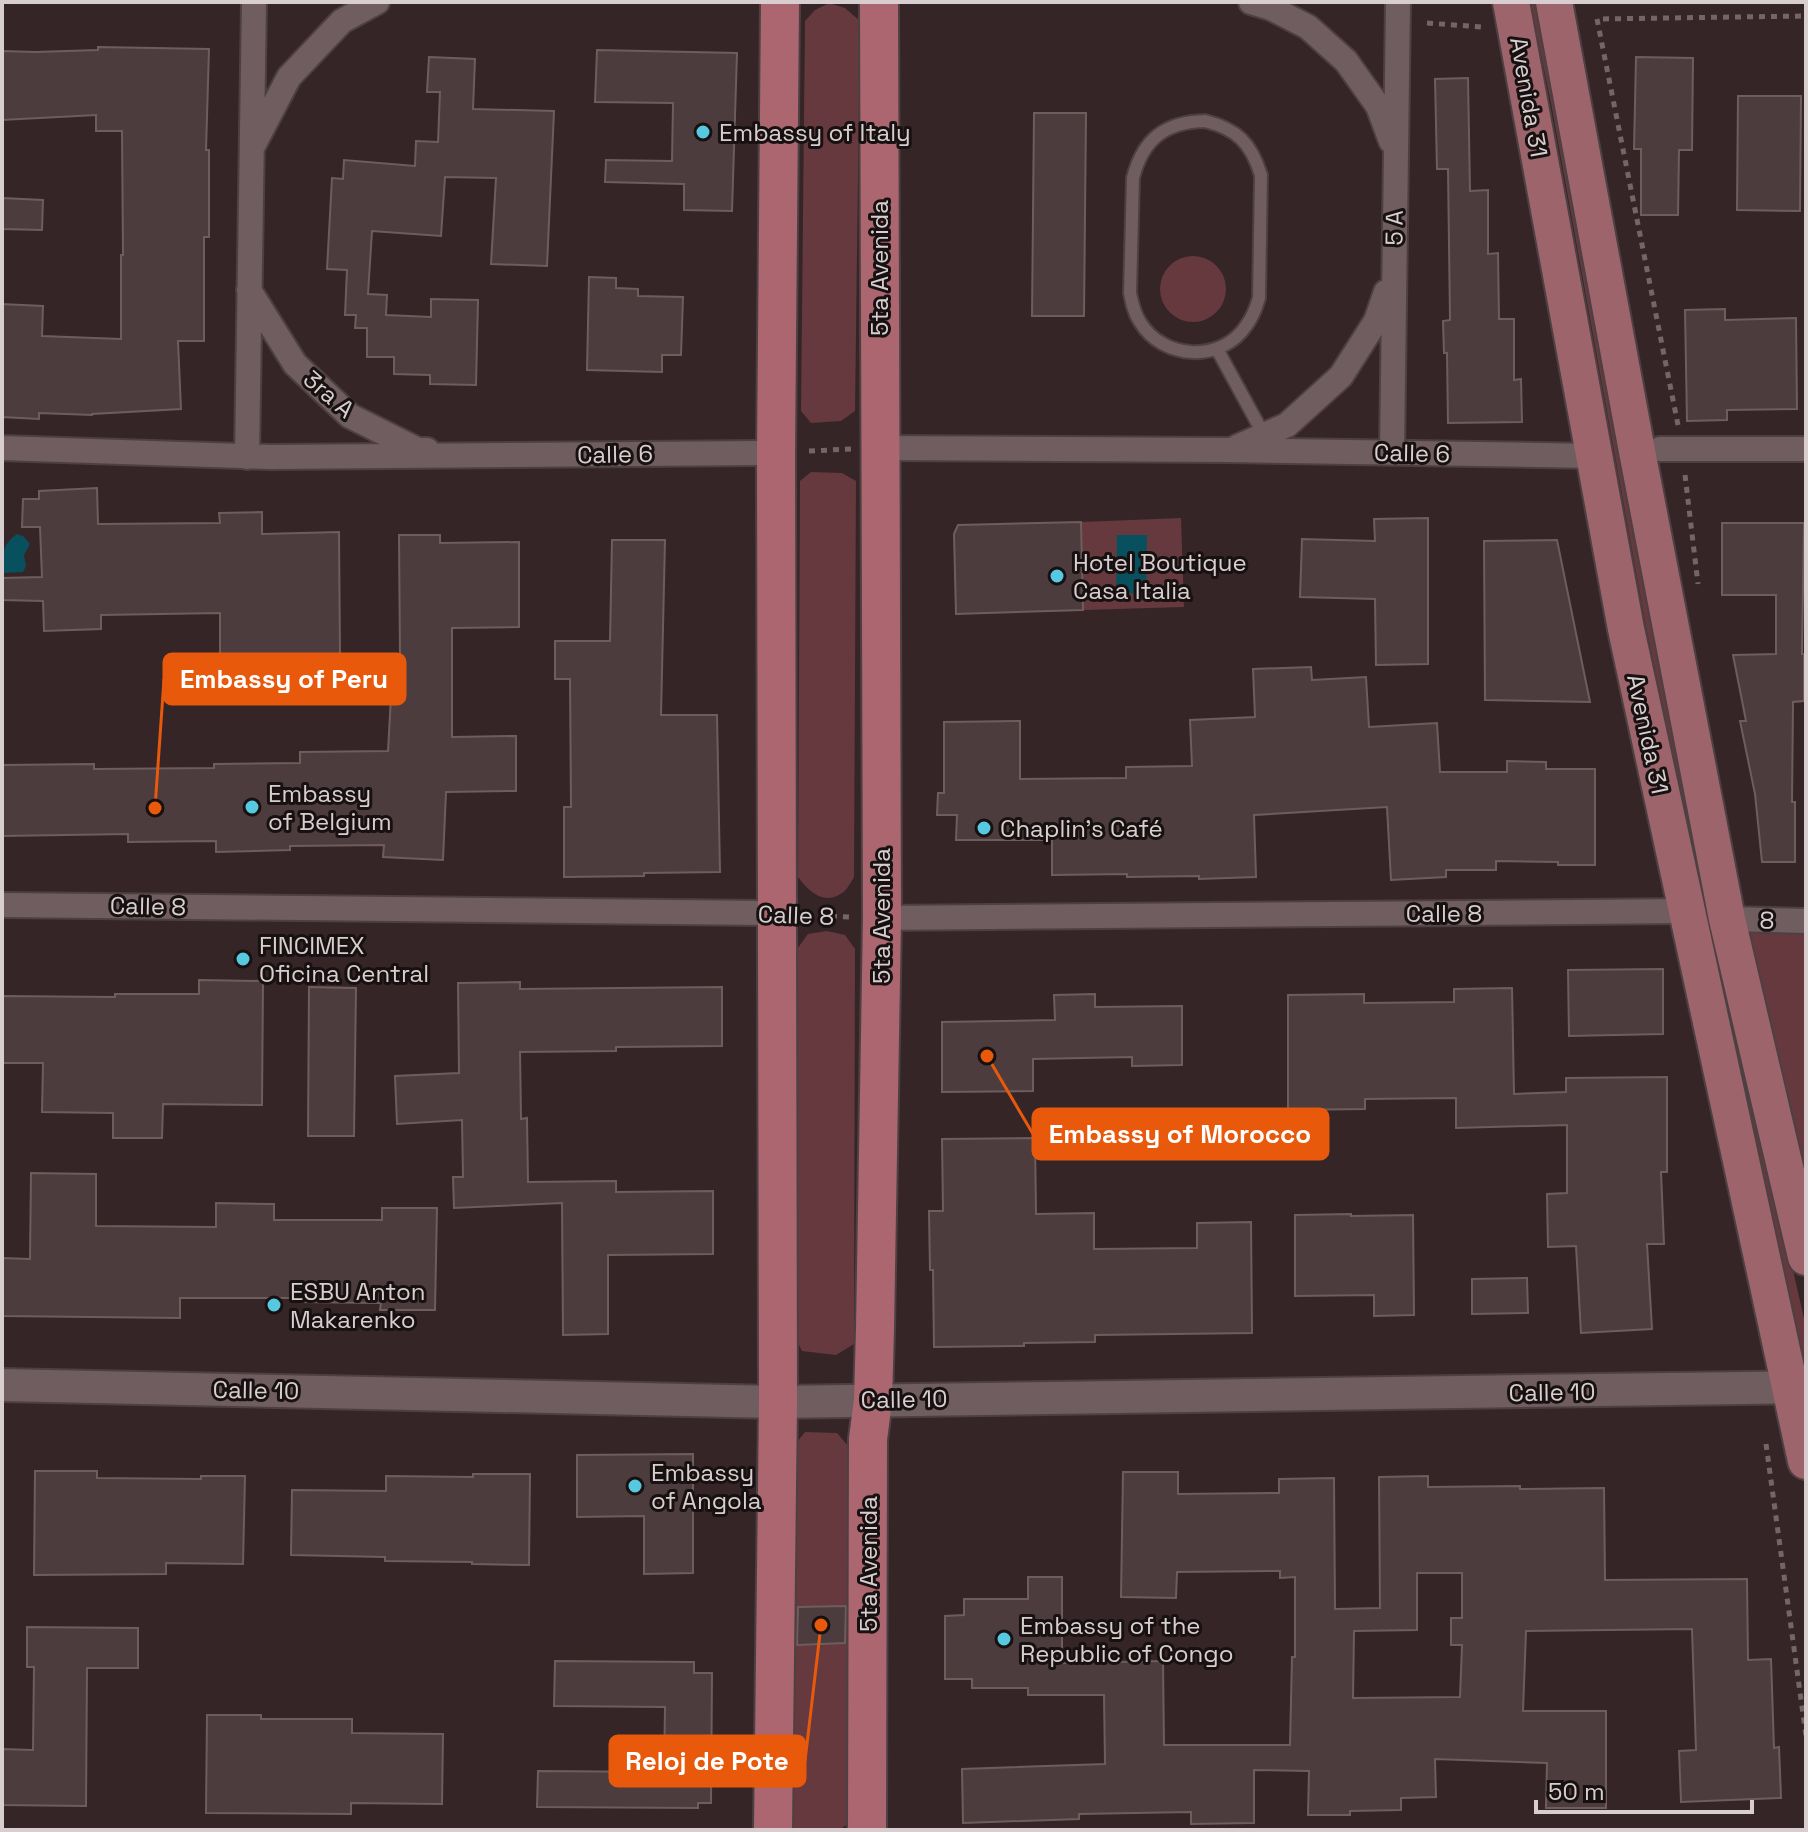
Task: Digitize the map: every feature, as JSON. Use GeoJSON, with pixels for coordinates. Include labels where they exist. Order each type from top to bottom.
{"type":"FeatureCollection","features":[{"type":"Feature","properties":{"kind":"highway"},"geometry":{"type":"LineString","coordinates":[[773,1830],[778,1402],[776,453],[780,2]]}},
{"type":"Feature","properties":{"kind":"highway","name":"5ta Avenida"},"geometry":{"type":"LineString","coordinates":[[867,1830],[868,1439],[873,1400],[882,918],[879,2]]}},
{"type":"Feature","properties":{"kind":"main road"},"geometry":{"type":"LineString","coordinates":[[1487,2],[1497,22],[1539,151]]}},
{"type":"Feature","properties":{"kind":"main road","name":"Avenida 31"},"geometry":{"type":"LineString","coordinates":[[1511,2],[1626,629],[1686,911],[1798,1388],[1806,1461]]}},
{"type":"Feature","properties":{"kind":"main road","name":"Avenida 31"},"geometry":{"type":"LineString","coordinates":[[1554,2],[1727,919],[1806,1257]]}},
{"type":"Feature","properties":{"kind":"main road"},"geometry":{"type":"LineString","coordinates":[[1577,2],[1671,449],[1693,743]]}},
{"type":"Feature","properties":{"kind":"main road","name":"Calle 10"},"geometry":{"type":"LineString","coordinates":[[2,1385],[778,1402],[1798,1388]]}},
{"type":"Feature","properties":{"kind":"street"},"geometry":{"type":"LineString","coordinates":[[247,457],[254,2]]}},
{"type":"Feature","properties":{"kind":"street"},"geometry":{"type":"LineString","coordinates":[[251,150],[289,77],[342,21],[377,2]]}},
{"type":"Feature","properties":{"kind":"street"},"geometry":{"type":"LineString","coordinates":[[1251,2],[1271,8],[1308,27],[1346,61],[1378,106],[1396,153]]}},
{"type":"Feature","properties":{"kind":"street","name":"5 A"},"geometry":{"type":"LineString","coordinates":[[1392,453],[1398,2]]}},
{"type":"Feature","properties":{"kind":"street","name":"Calle 6"},"geometry":{"type":"LineString","coordinates":[[1228,450],[1287,425],[1341,376],[1376,321],[1394,271]]}},
{"type":"Feature","properties":{"kind":"street","name":"3ra A"},"geometry":{"type":"LineString","coordinates":[[248,290],[295,364],[350,416],[418,450],[493,455]]}},
{"type":"Feature","properties":{"kind":"street","name":"Calle 6"},"geometry":{"type":"LineString","coordinates":[[2,448],[247,457],[776,453]]}},
{"type":"Feature","properties":{"kind":"street","name":"Calle 6"},"geometry":{"type":"LineString","coordinates":[[880,448],[1595,456]]}},
{"type":"Feature","properties":{"kind":"street"},"geometry":{"type":"LineString","coordinates":[[1671,449],[1806,449]]}},
{"type":"Feature","properties":{"kind":"street","name":"Calle 8"},"geometry":{"type":"LineString","coordinates":[[2,905],[776,913]]}},
{"type":"Feature","properties":{"kind":"street","name":"Calle 8"},"geometry":{"type":"LineString","coordinates":[[882,918],[1686,911]]}},
{"type":"Feature","properties":{"kind":"street","name":"8"},"geometry":{"type":"LineString","coordinates":[[1727,919],[1806,921]]}},
{"type":"Feature","properties":{"kind":"lane"},"geometry":{"type":"LineString","coordinates":[[1205,121],[1236,133],[1248,145],[1261,175],[1259,298],[1245,329],[1217,349],[1201,353],[1183,352],[1153,338],[1133,310],[1130,293],[1133,178],[1137,161],[1158,135],[1172,126],[1188,122],[1205,121]]}},
{"type":"Feature","properties":{"kind":"lane"},"geometry":{"type":"LineString","coordinates":[[1217,349],[1264,435]]}},
{"type":"Feature","properties":{"kind":"path"},"geometry":{"type":"LineString","coordinates":[[1700,597],[1671,449],[1597,19],[1806,16]]}},
{"type":"Feature","properties":{"kind":"path"},"geometry":{"type":"LineString","coordinates":[[776,453],[880,448]]}},
{"type":"Feature","properties":{"kind":"path","name":"Calle 8"},"geometry":{"type":"LineString","coordinates":[[776,913],[882,918]]}},
{"type":"Feature","properties":{"kind":"shaded area"},"geometry":{"type":"Polygon","coordinates":[[[1530,2],[1536,2],[1653,632],[1712,919],[1806,1327],[1806,1370],[1803,1371],[1646,627],[1530,2]]]}},
{"type":"Feature","properties":{"kind":"shaded area"},"geometry":{"type":"Polygon","coordinates":[[[829,3],[845,8],[860,21],[855,411],[841,421],[811,423],[801,411],[805,21],[815,10],[829,3]]]}},
{"type":"Feature","properties":{"kind":"shaded area"},"geometry":{"type":"Polygon","coordinates":[[[1187,256],[1199,256],[1211,261],[1221,271],[1226,289],[1224,302],[1211,317],[1199,322],[1187,322],[1175,317],[1165,307],[1160,295],[1160,283],[1165,271],[1175,261],[1187,256]]]}},
{"type":"Feature","properties":{"kind":"shaded area"},"geometry":{"type":"Polygon","coordinates":[[[811,472],[842,473],[856,481],[854,877],[844,892],[829,898],[812,892],[798,877],[800,481],[811,472]]]}},
{"type":"Feature","properties":{"kind":"shaded area"},"geometry":{"type":"Polygon","coordinates":[[[1181,518],[1184,607],[1083,610],[1081,522],[1181,518]]]}},
{"type":"Feature","properties":{"kind":"shaded area"},"geometry":{"type":"Polygon","coordinates":[[[1727,919],[1806,921],[1806,1257],[1727,919]]]}},
{"type":"Feature","properties":{"kind":"shaded area"},"geometry":{"type":"Polygon","coordinates":[[[827,931],[845,935],[855,949],[854,1344],[836,1355],[802,1351],[793,1333],[797,949],[808,934],[827,931]]]}},
{"type":"Feature","properties":{"kind":"shaded area"},"geometry":{"type":"Polygon","coordinates":[[[805,1432],[837,1433],[849,1447],[847,1824],[840,1830],[795,1830],[792,1824],[793,1447],[805,1432]]]}},
{"type":"Feature","properties":{"kind":"water"},"geometry":{"type":"Polygon","coordinates":[[[17,534],[30,544],[24,555],[26,566],[23,572],[3,573],[4,551],[17,534]]]}},
{"type":"Feature","properties":{"kind":"water"},"geometry":{"type":"Polygon","coordinates":[[[1117,535],[1147,535],[1146,593],[1116,594],[1117,535]]]}},
{"type":"Feature","properties":{"kind":"building"},"geometry":{"type":"Polygon","coordinates":[[[98,47],[209,49],[206,150],[209,150],[209,237],[204,237],[204,341],[178,341],[181,409],[92,415],[39,413],[39,419],[2,417],[2,304],[43,306],[42,336],[121,339],[122,131],[96,131],[96,115],[2,120],[2,51],[98,50],[98,47]]]}},
{"type":"Feature","properties":{"kind":"building","name":"Embassy of Italy"},"geometry":{"type":"Polygon","coordinates":[[[597,50],[737,53],[732,211],[684,210],[684,184],[605,182],[606,160],[672,161],[673,103],[595,102],[597,50]]]}},
{"type":"Feature","properties":{"kind":"building"},"geometry":{"type":"Polygon","coordinates":[[[429,57],[475,59],[473,109],[554,111],[547,266],[491,264],[496,178],[445,177],[441,236],[372,231],[368,294],[387,295],[386,315],[431,317],[431,299],[478,300],[476,385],[430,384],[430,375],[394,374],[394,357],[367,357],[367,328],[355,328],[356,315],[345,315],[347,270],[327,269],[332,178],[343,179],[344,160],[415,166],[416,141],[438,142],[440,92],[427,92],[429,57]]]}},
{"type":"Feature","properties":{"kind":"building"},"geometry":{"type":"Polygon","coordinates":[[[1636,57],[1693,58],[1692,150],[1679,150],[1678,215],[1641,215],[1641,149],[1634,149],[1636,57]]]}},
{"type":"Feature","properties":{"kind":"building"},"geometry":{"type":"Polygon","coordinates":[[[1468,78],[1470,191],[1488,190],[1488,254],[1498,253],[1499,319],[1514,319],[1514,380],[1521,379],[1522,422],[1448,423],[1447,353],[1444,353],[1443,321],[1450,320],[1448,169],[1437,169],[1435,79],[1468,78]]]}},
{"type":"Feature","properties":{"kind":"building"},"geometry":{"type":"Polygon","coordinates":[[[1738,96],[1801,96],[1800,211],[1737,210],[1738,96]]]}},
{"type":"Feature","properties":{"kind":"building"},"geometry":{"type":"Polygon","coordinates":[[[1034,113],[1086,113],[1084,316],[1032,316],[1034,113]]]}},
{"type":"Feature","properties":{"kind":"building"},"geometry":{"type":"Polygon","coordinates":[[[2,198],[43,200],[42,230],[2,229],[2,198]]]}},
{"type":"Feature","properties":{"kind":"building"},"geometry":{"type":"Polygon","coordinates":[[[589,277],[616,278],[616,288],[638,289],[638,296],[683,297],[681,355],[662,355],[662,372],[587,370],[589,277]]]}},
{"type":"Feature","properties":{"kind":"building"},"geometry":{"type":"Polygon","coordinates":[[[1725,309],[1725,320],[1796,318],[1797,409],[1727,410],[1727,420],[1687,421],[1685,310],[1725,309]]]}},
{"type":"Feature","properties":{"kind":"building"},"geometry":{"type":"Polygon","coordinates":[[[97,488],[98,524],[220,523],[219,513],[262,512],[262,534],[339,532],[340,657],[400,655],[399,535],[440,535],[440,543],[519,542],[519,627],[452,628],[452,737],[516,736],[516,791],[446,792],[443,860],[383,857],[384,845],[290,846],[290,850],[216,852],[216,841],[128,842],[128,834],[2,836],[2,765],[94,764],[94,769],[214,768],[214,764],[300,763],[300,752],[388,751],[389,688],[299,689],[299,679],[220,680],[220,613],[101,615],[101,629],[44,631],[43,601],[2,600],[2,578],[42,577],[40,527],[22,527],[23,499],[39,499],[39,491],[97,488]]]}},
{"type":"Feature","properties":{"kind":"building"},"geometry":{"type":"Polygon","coordinates":[[[1428,518],[1428,664],[1376,665],[1375,599],[1300,597],[1302,539],[1375,541],[1374,519],[1428,518]]]}},
{"type":"Feature","properties":{"kind":"building"},"geometry":{"type":"Polygon","coordinates":[[[1081,522],[1083,610],[956,614],[954,534],[958,525],[1081,522]]]}},
{"type":"Feature","properties":{"kind":"building"},"geometry":{"type":"Polygon","coordinates":[[[1722,523],[1804,523],[1804,701],[1793,702],[1795,862],[1762,862],[1755,794],[1740,721],[1746,721],[1733,655],[1776,654],[1776,595],[1722,595],[1722,523]]]}},
{"type":"Feature","properties":{"kind":"building"},"geometry":{"type":"Polygon","coordinates":[[[612,540],[665,540],[661,715],[717,715],[720,872],[564,877],[564,807],[571,807],[570,679],[555,679],[555,641],[610,641],[612,540]]]}},
{"type":"Feature","properties":{"kind":"building"},"geometry":{"type":"Polygon","coordinates":[[[1557,540],[1590,702],[1485,700],[1484,541],[1557,540]]]}},
{"type":"Feature","properties":{"kind":"building"},"geometry":{"type":"Polygon","coordinates":[[[1311,667],[1312,680],[1366,677],[1369,727],[1437,723],[1440,772],[1507,772],[1507,761],[1546,762],[1546,769],[1595,769],[1595,865],[1496,861],[1496,870],[1446,870],[1446,877],[1391,880],[1387,807],[1254,815],[1256,877],[1199,879],[1199,876],[1127,877],[1127,874],[1052,875],[1052,840],[956,840],[957,815],[937,815],[938,793],[944,793],[944,722],[1020,721],[1020,779],[1126,778],[1126,767],[1192,766],[1190,720],[1255,717],[1253,669],[1311,667]]]}},
{"type":"Feature","properties":{"kind":"building"},"geometry":{"type":"Polygon","coordinates":[[[1663,969],[1663,1034],[1569,1036],[1568,970],[1663,969]]]}},
{"type":"Feature","properties":{"kind":"building"},"geometry":{"type":"Polygon","coordinates":[[[199,980],[263,981],[262,1105],[163,1104],[162,1138],[113,1138],[113,1113],[42,1112],[43,1063],[2,1063],[2,996],[199,994],[199,980]]]}},
{"type":"Feature","properties":{"kind":"building"},"geometry":{"type":"Polygon","coordinates":[[[520,982],[520,989],[722,987],[722,1046],[520,1052],[521,1119],[527,1118],[528,1182],[616,1181],[616,1192],[713,1191],[713,1254],[608,1255],[608,1334],[563,1335],[562,1203],[454,1208],[453,1177],[463,1177],[462,1120],[397,1124],[395,1076],[459,1073],[458,983],[520,982]]]}},
{"type":"Feature","properties":{"kind":"building"},"geometry":{"type":"Polygon","coordinates":[[[309,987],[356,988],[354,1136],[308,1136],[309,987]]]}},
{"type":"Feature","properties":{"kind":"building"},"geometry":{"type":"Polygon","coordinates":[[[1512,988],[1514,1094],[1566,1092],[1566,1078],[1667,1077],[1667,1172],[1661,1172],[1664,1244],[1647,1244],[1652,1329],[1581,1333],[1576,1246],[1548,1247],[1547,1194],[1567,1193],[1567,1125],[1456,1128],[1456,1098],[1365,1099],[1365,1109],[1288,1110],[1288,995],[1364,994],[1364,1003],[1454,1002],[1454,989],[1512,988]]]}},
{"type":"Feature","properties":{"kind":"building"},"geometry":{"type":"Polygon","coordinates":[[[1095,994],[1095,1007],[1182,1006],[1182,1065],[1132,1066],[1132,1057],[1033,1059],[1033,1091],[942,1092],[942,1022],[1055,1020],[1054,995],[1095,994]]]}},
{"type":"Feature","properties":{"kind":"building"},"geometry":{"type":"Polygon","coordinates":[[[1035,1138],[1036,1214],[1094,1213],[1094,1249],[1197,1248],[1197,1223],[1251,1222],[1252,1333],[1095,1335],[1095,1342],[934,1347],[929,1211],[943,1211],[942,1139],[1035,1138]]]}},
{"type":"Feature","properties":{"kind":"building"},"geometry":{"type":"Polygon","coordinates":[[[31,1173],[96,1174],[96,1226],[216,1227],[216,1203],[274,1204],[274,1220],[382,1220],[382,1208],[437,1208],[435,1310],[380,1310],[381,1303],[299,1302],[299,1298],[180,1298],[180,1318],[2,1316],[2,1258],[30,1259],[31,1173]]]}},
{"type":"Feature","properties":{"kind":"building"},"geometry":{"type":"Polygon","coordinates":[[[1295,1215],[1413,1215],[1414,1315],[1374,1316],[1374,1295],[1295,1296],[1295,1215]]]}},
{"type":"Feature","properties":{"kind":"building"},"geometry":{"type":"Polygon","coordinates":[[[1527,1278],[1528,1313],[1472,1314],[1472,1279],[1527,1278]]]}},
{"type":"Feature","properties":{"kind":"building","name":"Embassy of Angola"},"geometry":{"type":"Polygon","coordinates":[[[693,1454],[693,1573],[644,1574],[644,1516],[577,1517],[577,1455],[693,1454]]]}},
{"type":"Feature","properties":{"kind":"building"},"geometry":{"type":"Polygon","coordinates":[[[35,1471],[97,1471],[97,1478],[201,1479],[201,1476],[245,1476],[243,1564],[166,1563],[166,1574],[34,1575],[35,1471]]]}},
{"type":"Feature","properties":{"kind":"building"},"geometry":{"type":"Polygon","coordinates":[[[1123,1472],[1178,1472],[1178,1494],[1279,1493],[1279,1479],[1334,1478],[1335,1609],[1380,1608],[1379,1477],[1428,1476],[1428,1487],[1604,1488],[1605,1580],[1747,1579],[1748,1660],[1771,1659],[1774,1748],[1779,1747],[1781,1798],[1681,1802],[1679,1751],[1696,1750],[1692,1629],[1526,1631],[1523,1711],[1606,1711],[1606,1808],[1546,1808],[1547,1763],[1435,1759],[1436,1797],[1401,1798],[1401,1810],[1308,1815],[1309,1771],[1254,1770],[1254,1823],[1191,1824],[1191,1812],[1079,1814],[1079,1819],[963,1823],[962,1769],[1105,1764],[1104,1695],[1028,1695],[1028,1688],[972,1688],[972,1679],[945,1679],[945,1616],[964,1615],[964,1599],[1028,1599],[1028,1577],[1062,1577],[1062,1663],[1163,1661],[1164,1745],[1290,1745],[1295,1577],[1280,1578],[1280,1571],[1177,1572],[1176,1598],[1121,1597],[1123,1472]],[[1417,1573],[1417,1630],[1354,1631],[1353,1698],[1460,1697],[1462,1645],[1451,1645],[1451,1618],[1462,1618],[1462,1573],[1417,1573]]]}},
{"type":"Feature","properties":{"kind":"building"},"geometry":{"type":"Polygon","coordinates":[[[473,1474],[530,1474],[529,1565],[291,1555],[292,1490],[386,1491],[386,1476],[473,1477],[473,1474]]]}},
{"type":"Feature","properties":{"kind":"building"},"geometry":{"type":"Polygon","coordinates":[[[846,1606],[845,1643],[797,1645],[798,1607],[846,1606]]]}},
{"type":"Feature","properties":{"kind":"building"},"geometry":{"type":"Polygon","coordinates":[[[27,1627],[138,1628],[138,1668],[87,1668],[86,1806],[2,1805],[2,1749],[33,1750],[34,1667],[27,1667],[27,1627]]]}},
{"type":"Feature","properties":{"kind":"building"},"geometry":{"type":"Polygon","coordinates":[[[555,1661],[694,1662],[694,1673],[712,1673],[711,1803],[698,1803],[698,1808],[537,1807],[538,1771],[664,1772],[665,1707],[554,1706],[555,1661]]]}},
{"type":"Feature","properties":{"kind":"building"},"geometry":{"type":"Polygon","coordinates":[[[207,1715],[261,1715],[261,1719],[352,1719],[352,1733],[443,1734],[442,1804],[351,1803],[351,1814],[206,1813],[207,1715]]]}},
{"type":"Feature","properties":{"kind":"place","name":"Embassy of Italy"},"geometry":{"type":"Point","coordinates":[703,132]}},
{"type":"Feature","properties":{"kind":"place","name":"Hotel Boutique Casa Italia"},"geometry":{"type":"Point","coordinates":[1057,576]}},
{"type":"Feature","properties":{"kind":"place","name":"Embassy of Belgium"},"geometry":{"type":"Point","coordinates":[252,807]}},
{"type":"Feature","properties":{"kind":"place","name":"Embassy of Peru"},"geometry":{"type":"Point","coordinates":[155,808]}},
{"type":"Feature","properties":{"kind":"place","name":"Chaplin's Café"},"geometry":{"type":"Point","coordinates":[984,828]}},
{"type":"Feature","properties":{"kind":"place","name":"FINCIMEX Oficina Central"},"geometry":{"type":"Point","coordinates":[243,959]}},
{"type":"Feature","properties":{"kind":"place","name":"Embassy of Morocco"},"geometry":{"type":"Point","coordinates":[987,1056]}},
{"type":"Feature","properties":{"kind":"place","name":"ESBU Anton Makarenko"},"geometry":{"type":"Point","coordinates":[274,1305]}},
{"type":"Feature","properties":{"kind":"place","name":"Embassy of Angola"},"geometry":{"type":"Point","coordinates":[635,1486]}},
{"type":"Feature","properties":{"kind":"place","name":"Reloj de Pote"},"geometry":{"type":"Point","coordinates":[821,1625]}},
{"type":"Feature","properties":{"kind":"place","name":"Embassy of the Republic of Congo"},"geometry":{"type":"Point","coordinates":[1004,1639]}}]}
